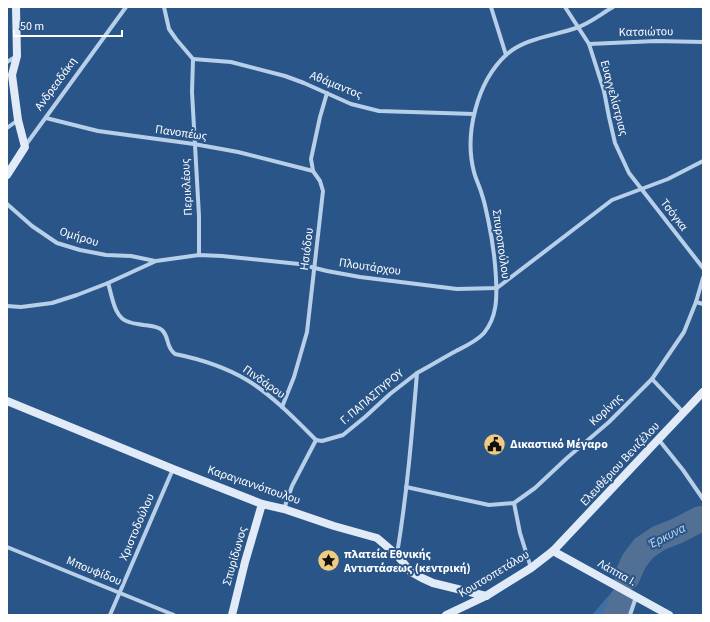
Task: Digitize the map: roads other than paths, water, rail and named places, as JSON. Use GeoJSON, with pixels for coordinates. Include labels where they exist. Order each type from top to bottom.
{"type":"FeatureCollection","features":[{"type":"Feature","properties":{"kind":"main road"},"geometry":{"type":"LineString","coordinates":[[16,7],[17,56],[10,73],[18,120],[25,147]]}},
{"type":"Feature","properties":{"kind":"main road","name":"Ανδρεαδάκη"},"geometry":{"type":"LineString","coordinates":[[7,175],[25,147]]}},
{"type":"Feature","properties":{"kind":"main road","name":"Ελευθέριου Βενιζέλου"},"geometry":{"type":"LineString","coordinates":[[554,551],[703,392]]}},
{"type":"Feature","properties":{"kind":"main road","name":"Καραγιαννόπουλου"},"geometry":{"type":"LineString","coordinates":[[7,401],[262,504],[284,509],[334,526],[377,538],[397,554],[411,572],[433,584],[486,596]]}},
{"type":"Feature","properties":{"kind":"main road","name":"Σπυρίδωνος"},"geometry":{"type":"LineString","coordinates":[[232,615],[245,562],[262,504]]}},
{"type":"Feature","properties":{"kind":"main road","name":"Κουτσοπετάλου"},"geometry":{"type":"LineString","coordinates":[[446,615],[486,596],[531,568],[554,551]]}},
{"type":"Feature","properties":{"kind":"main road","name":"Λάππα Ι."},"geometry":{"type":"LineString","coordinates":[[554,551],[669,615]]}},
{"type":"Feature","properties":{"kind":"street","name":"Ανδρεαδάκη"},"geometry":{"type":"LineString","coordinates":[[25,147],[126,7]]}},
{"type":"Feature","properties":{"kind":"street"},"geometry":{"type":"LineString","coordinates":[[164,7],[170,29],[176,39],[193,59]]}},
{"type":"Feature","properties":{"kind":"street"},"geometry":{"type":"LineString","coordinates":[[491,7],[506,55]]}},
{"type":"Feature","properties":{"kind":"street","name":"Ευαγγελίστριας"},"geometry":{"type":"LineString","coordinates":[[565,7],[589,44],[604,91],[608,118],[615,142],[629,173],[645,193]]}},
{"type":"Feature","properties":{"kind":"street","name":"Σπυροπούλου"},"geometry":{"type":"LineString","coordinates":[[417,373],[471,343],[483,334],[493,319],[497,288],[495,261],[489,221],[483,196],[474,172],[471,148],[476,102],[485,84],[506,55],[521,45],[578,28],[612,7]]}},
{"type":"Feature","properties":{"kind":"street","name":"Κατσιώτου"},"geometry":{"type":"LineString","coordinates":[[589,44],[656,41],[703,42]]}},
{"type":"Feature","properties":{"kind":"street"},"geometry":{"type":"LineString","coordinates":[[7,62],[17,56]]}},
{"type":"Feature","properties":{"kind":"street","name":"Αθάμαντος"},"geometry":{"type":"LineString","coordinates":[[193,59],[231,62],[285,76],[351,104],[379,111],[474,114]]}},
{"type":"Feature","properties":{"kind":"street","name":"Περικλέους"},"geometry":{"type":"LineString","coordinates":[[193,59],[192,92],[199,216],[199,255]]}},
{"type":"Feature","properties":{"kind":"street","name":"Ησιόδου"},"geometry":{"type":"LineString","coordinates":[[282,407],[294,377],[307,332],[323,191],[320,181],[313,171],[311,159],[327,93]]}},
{"type":"Feature","properties":{"kind":"street","name":"Πανοπέως"},"geometry":{"type":"LineString","coordinates":[[46,118],[98,131],[194,144],[244,153],[313,171]]}},
{"type":"Feature","properties":{"kind":"street"},"geometry":{"type":"LineString","coordinates":[[7,128],[18,120]]}},
{"type":"Feature","properties":{"kind":"street"},"geometry":{"type":"LineString","coordinates":[[497,288],[612,200],[641,188],[668,180],[703,161]]}},
{"type":"Feature","properties":{"kind":"street","name":"Τσόγκα"},"geometry":{"type":"LineString","coordinates":[[645,193],[703,268]]}},
{"type":"Feature","properties":{"kind":"street","name":"Ομήρου"},"geometry":{"type":"LineString","coordinates":[[7,204],[32,226],[57,243],[80,250],[106,255],[131,256],[156,261]]}},
{"type":"Feature","properties":{"kind":"street","name":"Πλουτάρχου"},"geometry":{"type":"LineString","coordinates":[[7,306],[21,307],[52,303],[108,283],[156,261],[199,255],[299,264],[360,277],[457,289],[497,288]]}},
{"type":"Feature","properties":{"kind":"street","name":"Κορίνης"},"geometry":{"type":"LineString","coordinates":[[514,503],[535,488],[609,422],[652,379],[684,332],[696,302],[703,278]]}},
{"type":"Feature","properties":{"kind":"street","name":"Πινδάρου"},"geometry":{"type":"LineString","coordinates":[[108,283],[117,313],[121,318],[127,322],[155,326],[162,330],[166,336],[170,350],[175,354],[220,366],[248,380],[282,407],[316,440]]}},
{"type":"Feature","properties":{"kind":"street"},"geometry":{"type":"LineString","coordinates":[[696,302],[703,304]]}},
{"type":"Feature","properties":{"kind":"street"},"geometry":{"type":"LineString","coordinates":[[397,554],[403,518],[412,438],[417,373]]}},
{"type":"Feature","properties":{"kind":"street","name":"Γ. ΠΑΠΑΣΠΥΡΟΥ"},"geometry":{"type":"LineString","coordinates":[[316,440],[343,435],[366,417],[390,394],[417,373]]}},
{"type":"Feature","properties":{"kind":"street"},"geometry":{"type":"LineString","coordinates":[[652,379],[684,413]]}},
{"type":"Feature","properties":{"kind":"street"},"geometry":{"type":"LineString","coordinates":[[284,509],[292,486],[316,440]]}},
{"type":"Feature","properties":{"kind":"street"},"geometry":{"type":"LineString","coordinates":[[659,440],[683,470],[703,499]]}},
{"type":"Feature","properties":{"kind":"street","name":"Χριστοδούλου"},"geometry":{"type":"LineString","coordinates":[[110,615],[173,469]]}},
{"type":"Feature","properties":{"kind":"street"},"geometry":{"type":"LineString","coordinates":[[406,487],[489,505],[514,503],[520,533],[531,568]]}},
{"type":"Feature","properties":{"kind":"street","name":"Μπουφίδου"},"geometry":{"type":"LineString","coordinates":[[7,547],[174,615]]}},
{"type":"Feature","properties":{"kind":"street"},"geometry":{"type":"LineString","coordinates":[[630,615],[636,597]]}},
{"type":"Feature","properties":{"kind":"waterway","name":"Έρκυνα"},"geometry":{"type":"LineString","coordinates":[[627,577],[634,561],[644,548],[659,538],[677,531],[700,519]]}},
{"type":"Feature","properties":{"kind":"waterway","name":"Έρκυνα"},"geometry":{"type":"LineString","coordinates":[[616,615],[622,600]]}},
{"type":"Feature","properties":{"kind":"place","name":"Δικαστικό Μέγαρο"},"geometry":{"type":"Point","coordinates":[495,444]}},
{"type":"Feature","properties":{"kind":"place","name":"πλατεία Εθνικής Αντιστάσεως (κεντρική)"},"geometry":{"type":"Point","coordinates":[328,561]}}]}
